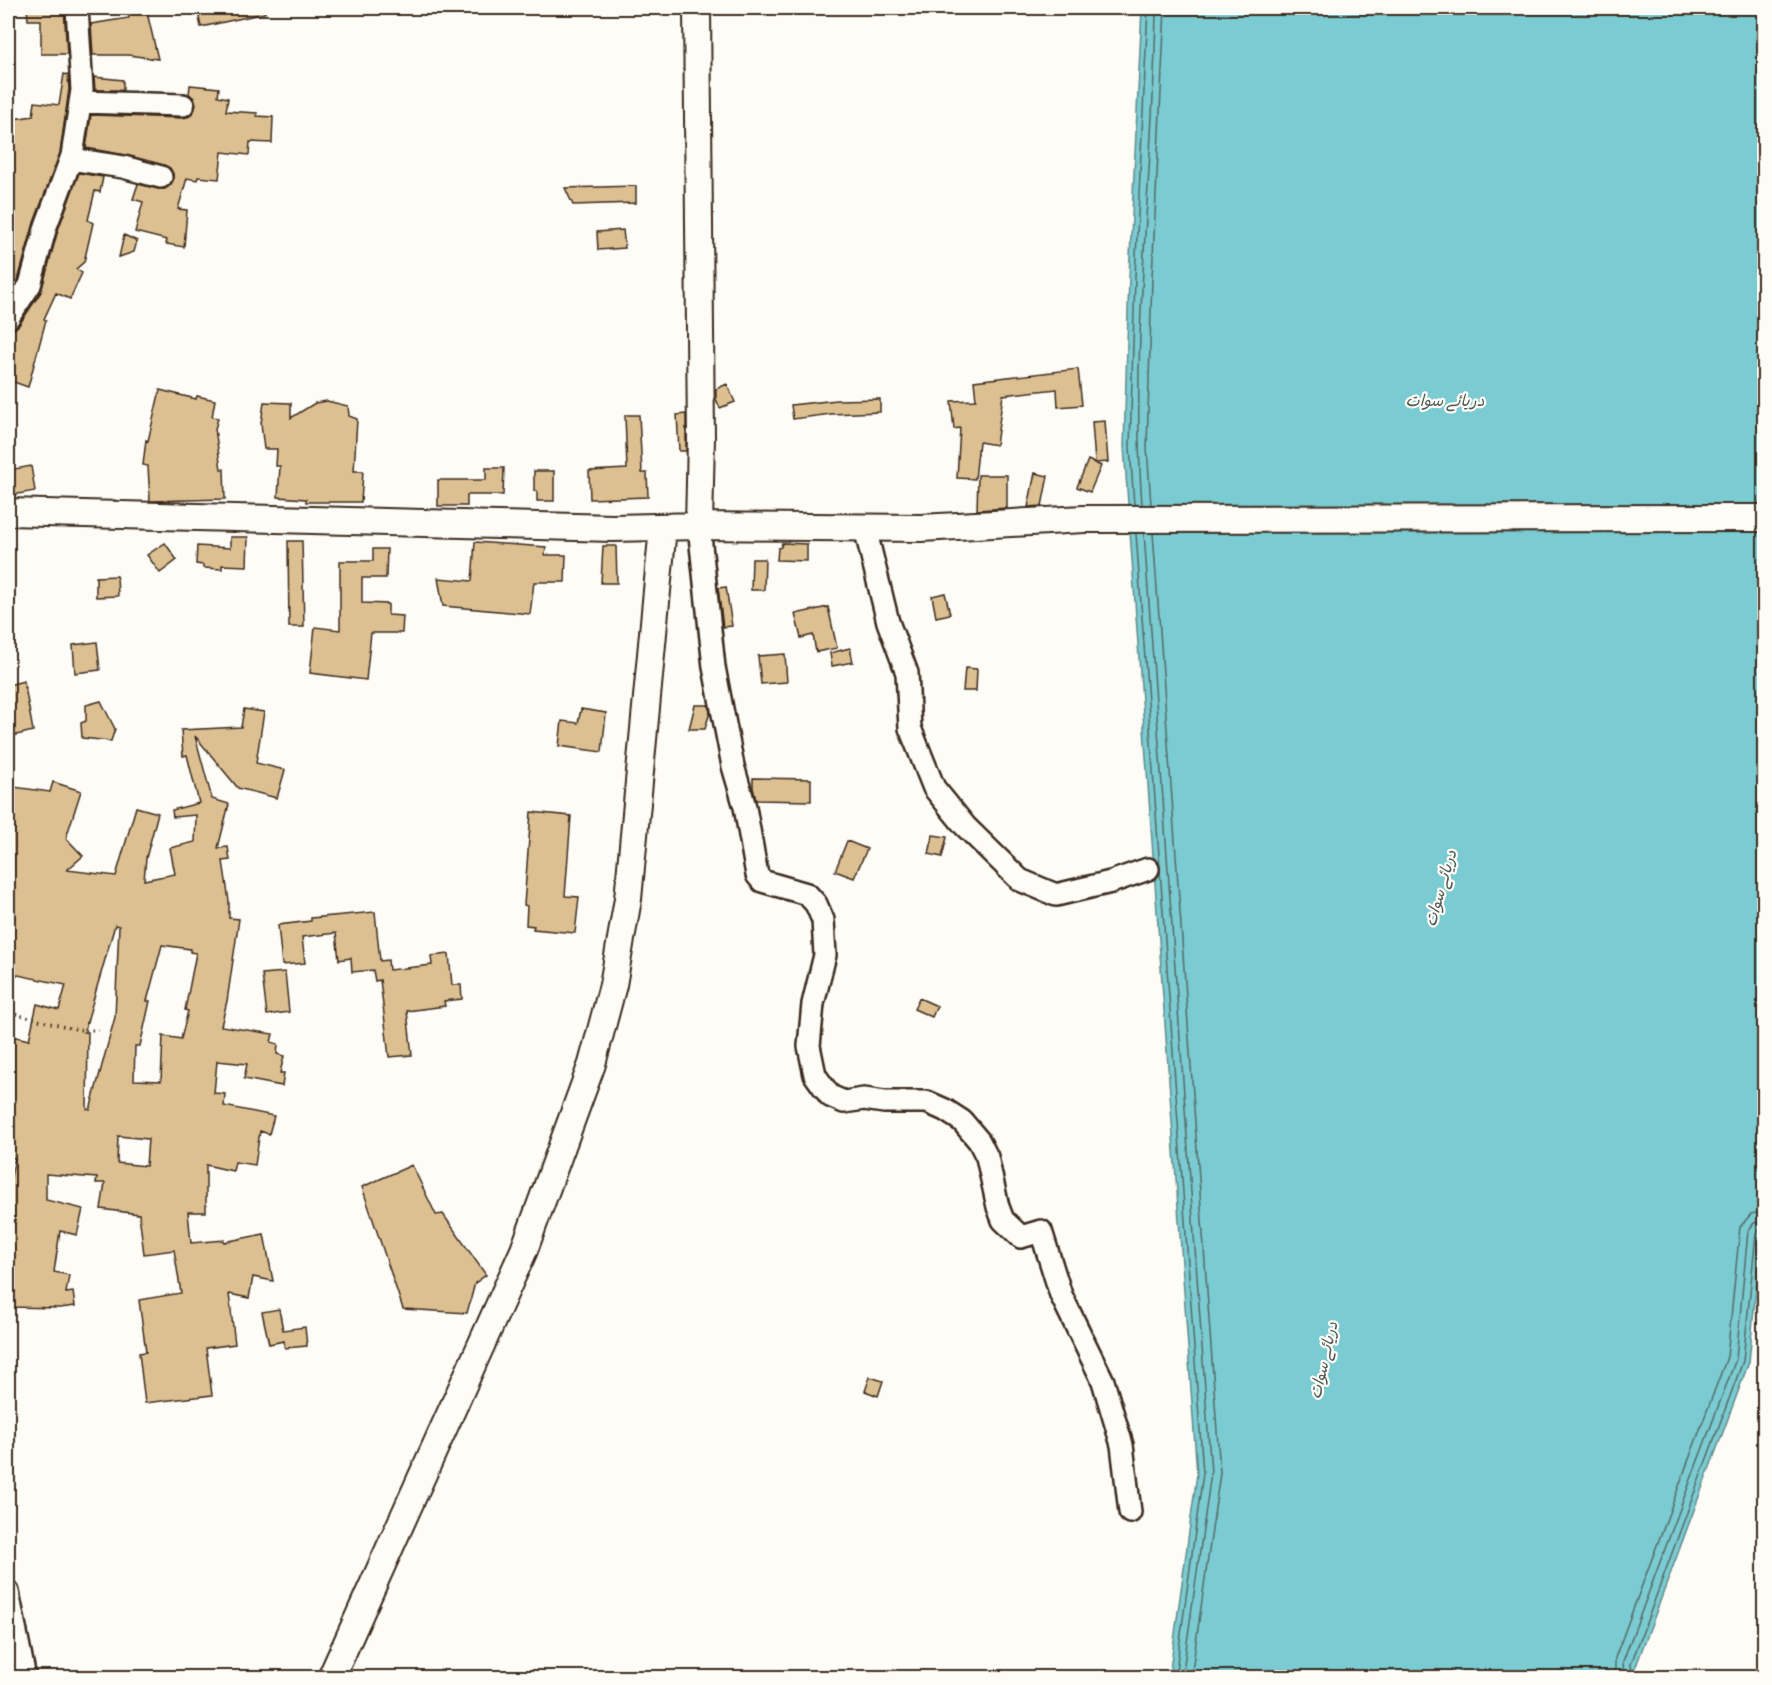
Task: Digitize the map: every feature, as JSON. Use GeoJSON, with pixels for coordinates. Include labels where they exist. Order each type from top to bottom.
{"type":"FeatureCollection","features":[{"type":"Feature","properties":{"kind":"main road"},"geometry":{"type":"LineString","coordinates":[[697,8],[701,438],[699,526]]}},
{"type":"Feature","properties":{"kind":"main road"},"geometry":{"type":"LineString","coordinates":[[8,512],[613,528],[699,526],[921,528],[1084,519],[1764,518]]}},
{"type":"Feature","properties":{"kind":"main road"},"geometry":{"type":"LineString","coordinates":[[331,1677],[524,1251],[592,1064],[613,985],[628,899],[663,527]]}},
{"type":"Feature","properties":{"kind":"street"},"geometry":{"type":"LineString","coordinates":[[8,318],[30,285],[46,226],[71,159],[82,90],[77,8]]}},
{"type":"Feature","properties":{"kind":"street"},"geometry":{"type":"LineString","coordinates":[[80,102],[183,105]]}},
{"type":"Feature","properties":{"kind":"street"},"geometry":{"type":"LineString","coordinates":[[71,159],[123,167],[160,177]]}},
{"type":"Feature","properties":{"kind":"street"},"geometry":{"type":"LineString","coordinates":[[699,526],[714,668],[733,766],[745,807],[757,875],[762,881],[807,894],[816,904],[823,920],[825,954],[813,1004],[809,1046],[815,1075],[830,1096],[844,1102],[864,1099],[884,1102],[927,1102],[962,1121],[979,1141],[987,1157],[1003,1220],[1021,1237],[1041,1231],[1061,1295],[1103,1381],[1122,1445],[1130,1512]]}},
{"type":"Feature","properties":{"kind":"street"},"geometry":{"type":"LineString","coordinates":[[865,528],[888,622],[907,673],[910,728],[934,788],[965,826],[1020,880],[1056,895],[1111,882],[1148,869]]}},
{"type":"Feature","properties":{"kind":"street"},"geometry":{"type":"LineString","coordinates":[[8,1592],[25,1677]]}},
{"type":"Feature","properties":{"kind":"path"},"geometry":{"type":"LineString","coordinates":[[8,1005],[15,1014],[78,1030],[100,1030]]}},
{"type":"Feature","properties":{"kind":"water","name":"دریائے سوات"},"geometry":{"type":"Polygon","coordinates":[[[1142,8],[1764,8],[1764,1204],[1749,1362],[1636,1666],[1638,1677],[1169,1677],[1197,1474],[1124,447],[1129,277],[1142,8]]]}},
{"type":"Feature","properties":{"kind":"building"},"geometry":{"type":"Polygon","coordinates":[[[27,8],[64,8],[67,54],[41,54],[41,20],[28,20],[27,8]]]}},
{"type":"Feature","properties":{"kind":"building"},"geometry":{"type":"Polygon","coordinates":[[[127,8],[146,8],[158,59],[128,55],[93,55],[91,24],[129,18],[127,8]]]}},
{"type":"Feature","properties":{"kind":"building"},"geometry":{"type":"Polygon","coordinates":[[[197,8],[264,8],[265,13],[201,27],[197,8]]]}},
{"type":"Feature","properties":{"kind":"building"},"geometry":{"type":"Polygon","coordinates":[[[64,74],[68,75],[69,89],[60,153],[34,223],[18,280],[8,294],[8,120],[33,116],[35,102],[59,105],[64,74]]]}},
{"type":"Feature","properties":{"kind":"building"},"geometry":{"type":"Polygon","coordinates":[[[94,77],[123,80],[123,90],[95,90],[94,77]]]}},
{"type":"Feature","properties":{"kind":"building"},"geometry":{"type":"Polygon","coordinates":[[[190,85],[219,88],[218,96],[228,98],[226,111],[257,113],[257,116],[273,117],[272,143],[250,142],[249,155],[222,152],[219,179],[187,178],[178,209],[187,210],[184,247],[166,244],[167,240],[135,232],[143,202],[133,199],[138,184],[165,189],[173,181],[170,168],[126,155],[86,148],[91,115],[183,118],[190,116],[196,105],[194,98],[189,94],[190,85]]]}},
{"type":"Feature","properties":{"kind":"building"},"geometry":{"type":"Polygon","coordinates":[[[79,173],[103,177],[100,192],[95,191],[88,220],[93,223],[84,262],[76,269],[82,273],[70,299],[56,293],[44,319],[46,320],[28,387],[8,380],[8,331],[19,325],[41,292],[58,230],[79,173]]]}},
{"type":"Feature","properties":{"kind":"building"},"geometry":{"type":"Polygon","coordinates":[[[636,186],[636,203],[573,205],[565,188],[636,186]]]}},
{"type":"Feature","properties":{"kind":"building"},"geometry":{"type":"Polygon","coordinates":[[[623,230],[625,248],[598,250],[597,232],[623,230]]]}},
{"type":"Feature","properties":{"kind":"building"},"geometry":{"type":"Polygon","coordinates":[[[124,235],[137,241],[134,252],[119,257],[124,235]]]}},
{"type":"Feature","properties":{"kind":"building"},"geometry":{"type":"Polygon","coordinates":[[[1078,369],[1082,405],[1058,407],[1057,389],[1003,395],[996,445],[979,442],[975,479],[957,478],[960,428],[954,429],[951,401],[976,400],[974,381],[1078,369]]]}},
{"type":"Feature","properties":{"kind":"building"},"geometry":{"type":"Polygon","coordinates":[[[727,384],[735,402],[720,408],[716,399],[716,389],[727,384]]]}},
{"type":"Feature","properties":{"kind":"building"},"geometry":{"type":"Polygon","coordinates":[[[160,390],[196,399],[197,396],[215,400],[212,417],[218,418],[215,429],[221,469],[224,469],[225,499],[150,501],[148,466],[143,465],[146,440],[148,441],[160,390]]]}},
{"type":"Feature","properties":{"kind":"building"},"geometry":{"type":"Polygon","coordinates":[[[880,399],[880,412],[831,414],[793,419],[791,405],[837,400],[880,399]]]}},
{"type":"Feature","properties":{"kind":"building"},"geometry":{"type":"Polygon","coordinates":[[[327,401],[348,406],[349,416],[357,419],[354,471],[363,471],[361,502],[306,502],[306,499],[278,497],[280,466],[276,466],[277,449],[264,449],[261,424],[264,402],[291,403],[291,418],[315,403],[327,401]]]}},
{"type":"Feature","properties":{"kind":"building"},"geometry":{"type":"Polygon","coordinates":[[[686,414],[686,451],[679,451],[677,415],[686,414]]]}},
{"type":"Feature","properties":{"kind":"building"},"geometry":{"type":"Polygon","coordinates":[[[625,415],[639,415],[642,473],[647,473],[648,497],[590,499],[589,471],[627,469],[625,415]]]}},
{"type":"Feature","properties":{"kind":"building"},"geometry":{"type":"Polygon","coordinates":[[[1105,421],[1108,462],[1095,463],[1092,422],[1105,421]]]}},
{"type":"Feature","properties":{"kind":"building"},"geometry":{"type":"Polygon","coordinates":[[[1088,460],[1101,466],[1090,492],[1077,487],[1088,460]]]}},
{"type":"Feature","properties":{"kind":"building"},"geometry":{"type":"Polygon","coordinates":[[[31,466],[35,491],[13,495],[9,470],[31,466]]]}},
{"type":"Feature","properties":{"kind":"building"},"geometry":{"type":"Polygon","coordinates":[[[486,468],[504,468],[503,495],[467,495],[467,506],[438,506],[438,480],[486,480],[486,468]]]}},
{"type":"Feature","properties":{"kind":"building"},"geometry":{"type":"Polygon","coordinates":[[[534,471],[554,471],[554,501],[537,501],[537,491],[534,491],[534,471]]]}},
{"type":"Feature","properties":{"kind":"building"},"geometry":{"type":"Polygon","coordinates":[[[1035,473],[1048,476],[1042,506],[1028,507],[1035,473]]]}},
{"type":"Feature","properties":{"kind":"building"},"geometry":{"type":"Polygon","coordinates":[[[978,475],[1007,475],[1007,508],[977,510],[978,475]]]}},
{"type":"Feature","properties":{"kind":"building"},"geometry":{"type":"Polygon","coordinates":[[[230,537],[248,537],[247,566],[222,565],[222,569],[203,568],[203,565],[196,564],[197,546],[230,548],[230,537]]]}},
{"type":"Feature","properties":{"kind":"building"},"geometry":{"type":"Polygon","coordinates":[[[288,541],[302,541],[304,627],[289,627],[288,541]]]}},
{"type":"Feature","properties":{"kind":"building"},"geometry":{"type":"Polygon","coordinates":[[[475,542],[546,547],[545,555],[566,555],[565,582],[534,582],[530,614],[443,606],[438,578],[472,581],[475,542]]]}},
{"type":"Feature","properties":{"kind":"building"},"geometry":{"type":"Polygon","coordinates":[[[165,543],[177,560],[160,573],[147,555],[165,543]]]}},
{"type":"Feature","properties":{"kind":"building"},"geometry":{"type":"Polygon","coordinates":[[[782,543],[807,544],[807,561],[777,560],[778,548],[782,543]]]}},
{"type":"Feature","properties":{"kind":"building"},"geometry":{"type":"Polygon","coordinates":[[[603,546],[616,546],[617,583],[601,583],[603,546]]]}},
{"type":"Feature","properties":{"kind":"building"},"geometry":{"type":"Polygon","coordinates":[[[373,549],[387,549],[386,578],[362,578],[362,603],[388,604],[388,615],[403,616],[402,633],[371,633],[366,680],[310,673],[315,627],[340,630],[340,561],[373,561],[373,549]]]}},
{"type":"Feature","properties":{"kind":"building"},"geometry":{"type":"Polygon","coordinates":[[[752,559],[765,559],[764,590],[751,590],[752,559]]]}},
{"type":"Feature","properties":{"kind":"building"},"geometry":{"type":"Polygon","coordinates":[[[117,576],[118,596],[96,597],[96,577],[117,576]]]}},
{"type":"Feature","properties":{"kind":"building"},"geometry":{"type":"Polygon","coordinates":[[[726,587],[732,626],[723,627],[718,588],[726,587]]]}},
{"type":"Feature","properties":{"kind":"building"},"geometry":{"type":"Polygon","coordinates":[[[945,593],[950,614],[936,617],[932,596],[945,593]]]}},
{"type":"Feature","properties":{"kind":"building"},"geometry":{"type":"Polygon","coordinates":[[[828,607],[837,648],[816,652],[813,635],[801,638],[795,614],[828,607]]]}},
{"type":"Feature","properties":{"kind":"building"},"geometry":{"type":"Polygon","coordinates":[[[97,642],[100,670],[75,673],[73,645],[97,642]]]}},
{"type":"Feature","properties":{"kind":"building"},"geometry":{"type":"Polygon","coordinates":[[[850,648],[853,662],[832,666],[830,653],[850,648]]]}},
{"type":"Feature","properties":{"kind":"building"},"geometry":{"type":"Polygon","coordinates":[[[785,654],[787,682],[761,684],[758,656],[785,654]]]}},
{"type":"Feature","properties":{"kind":"building"},"geometry":{"type":"Polygon","coordinates":[[[965,668],[977,669],[976,691],[963,691],[965,668]]]}},
{"type":"Feature","properties":{"kind":"building"},"geometry":{"type":"Polygon","coordinates":[[[24,681],[33,731],[8,737],[8,685],[24,681]]]}},
{"type":"Feature","properties":{"kind":"building"},"geometry":{"type":"Polygon","coordinates":[[[101,701],[115,729],[111,741],[82,738],[81,723],[86,721],[86,705],[101,701]]]}},
{"type":"Feature","properties":{"kind":"building"},"geometry":{"type":"Polygon","coordinates":[[[695,705],[708,705],[710,712],[705,729],[689,729],[695,705]]]}},
{"type":"Feature","properties":{"kind":"building"},"geometry":{"type":"Polygon","coordinates":[[[244,709],[264,712],[256,763],[285,770],[277,798],[238,788],[195,736],[212,799],[229,804],[218,848],[228,847],[230,860],[223,861],[229,918],[239,919],[221,1026],[273,1034],[271,1042],[278,1044],[277,1054],[284,1056],[280,1073],[284,1073],[282,1086],[244,1079],[247,1064],[217,1061],[214,1093],[225,1094],[224,1106],[274,1116],[269,1134],[260,1131],[255,1165],[235,1162],[233,1171],[206,1165],[206,1212],[188,1212],[191,1243],[224,1240],[224,1242],[264,1234],[273,1281],[253,1277],[249,1298],[229,1294],[235,1344],[206,1348],[212,1395],[145,1403],[139,1353],[146,1352],[139,1300],[181,1293],[174,1250],[144,1254],[139,1214],[101,1209],[105,1183],[96,1183],[97,1178],[46,1174],[46,1200],[83,1209],[77,1235],[60,1231],[54,1272],[69,1275],[66,1293],[73,1292],[75,1306],[8,1307],[8,1190],[15,1158],[8,1157],[8,1035],[29,1040],[37,1004],[59,1010],[66,985],[8,973],[8,813],[14,787],[50,792],[53,782],[81,791],[66,838],[83,856],[67,870],[116,876],[136,807],[158,813],[146,858],[144,880],[175,874],[170,848],[195,842],[196,815],[173,817],[172,810],[199,803],[187,755],[183,756],[181,730],[241,727],[244,709]],[[115,925],[84,1032],[88,1032],[87,1109],[90,1110],[115,1017],[119,926],[115,925]],[[162,945],[147,1001],[150,1001],[140,1046],[135,1046],[134,1080],[161,1081],[163,1036],[181,1039],[188,1011],[185,1010],[196,953],[190,952],[190,949],[162,945]],[[118,1136],[117,1163],[146,1166],[148,1139],[118,1136]]]}},
{"type":"Feature","properties":{"kind":"building"},"geometry":{"type":"Polygon","coordinates":[[[581,709],[606,713],[602,752],[559,746],[562,721],[578,723],[581,709]]]}},
{"type":"Feature","properties":{"kind":"building"},"geometry":{"type":"Polygon","coordinates":[[[753,778],[811,779],[811,801],[756,800],[753,778]]]}},
{"type":"Feature","properties":{"kind":"building"},"geometry":{"type":"Polygon","coordinates":[[[531,812],[571,816],[565,896],[579,897],[575,933],[533,929],[534,926],[526,925],[527,906],[524,905],[531,812]]]}},
{"type":"Feature","properties":{"kind":"building"},"geometry":{"type":"Polygon","coordinates":[[[933,835],[947,837],[942,857],[929,854],[933,835]]]}},
{"type":"Feature","properties":{"kind":"building"},"geometry":{"type":"Polygon","coordinates":[[[847,841],[867,849],[854,878],[835,871],[847,841]]]}},
{"type":"Feature","properties":{"kind":"building"},"geometry":{"type":"Polygon","coordinates":[[[375,912],[380,961],[388,960],[389,970],[432,965],[431,956],[449,954],[452,985],[461,985],[462,999],[444,1001],[445,1006],[407,1011],[412,1055],[389,1057],[380,980],[375,981],[373,970],[352,972],[351,958],[339,960],[336,933],[302,937],[305,963],[282,965],[278,925],[311,921],[311,918],[375,912]]]}},
{"type":"Feature","properties":{"kind":"building"},"geometry":{"type":"Polygon","coordinates":[[[285,972],[289,1012],[267,1015],[262,974],[285,972]]]}},
{"type":"Feature","properties":{"kind":"building"},"geometry":{"type":"Polygon","coordinates":[[[919,998],[937,1006],[932,1017],[914,1009],[919,998]]]}},
{"type":"Feature","properties":{"kind":"building"},"geometry":{"type":"Polygon","coordinates":[[[412,1165],[436,1215],[443,1214],[486,1275],[475,1283],[467,1313],[403,1309],[362,1187],[412,1165]]]}},
{"type":"Feature","properties":{"kind":"building"},"geometry":{"type":"Polygon","coordinates":[[[279,1309],[283,1330],[305,1327],[307,1346],[285,1348],[284,1341],[269,1344],[262,1312],[279,1309]]]}},
{"type":"Feature","properties":{"kind":"building"},"geometry":{"type":"Polygon","coordinates":[[[870,1377],[883,1381],[878,1396],[865,1391],[870,1377]]]}}]}
